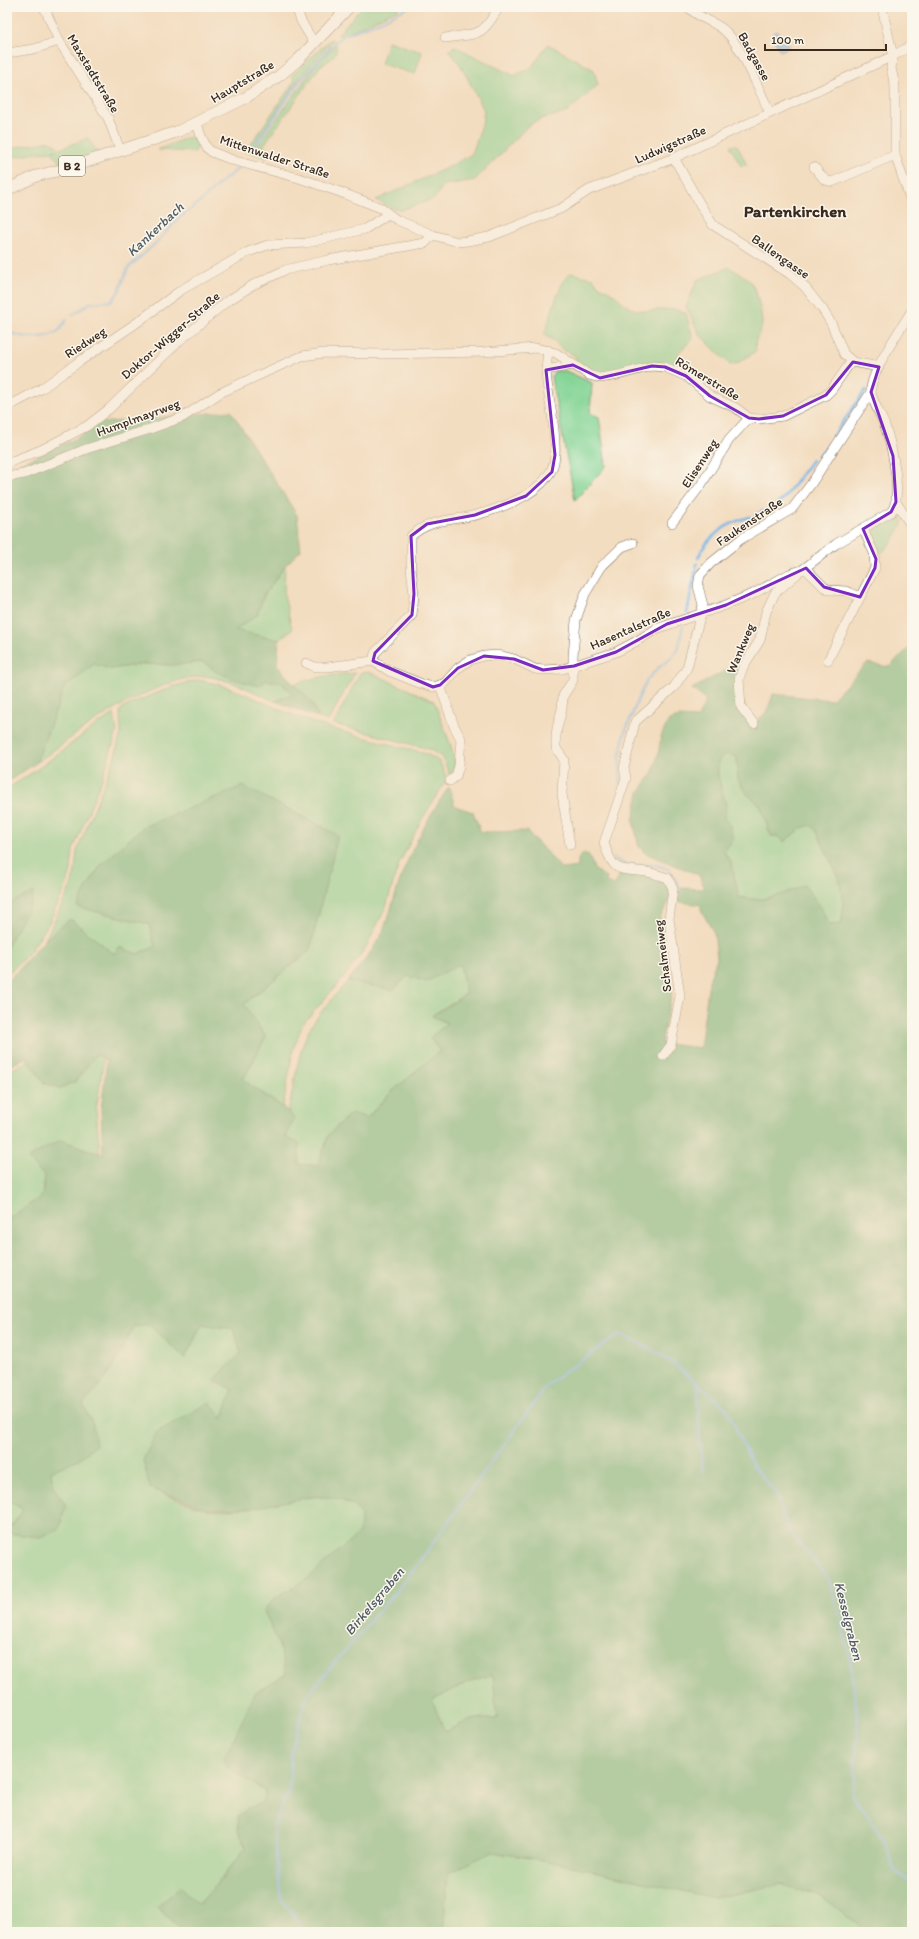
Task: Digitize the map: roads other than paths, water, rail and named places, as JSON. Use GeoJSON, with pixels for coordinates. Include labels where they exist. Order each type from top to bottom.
{"type":"FeatureCollection","features":[{"type":"Feature","properties":{"kind":"main road","name":"Hauptstraße"},"geometry":{"type":"LineString","coordinates":[[197,123],[261,88],[298,60],[349,7]]}},
{"type":"Feature","properties":{"kind":"main road","name":"B 2"},"geometry":{"type":"LineString","coordinates":[[7,190],[36,176],[65,169],[179,131],[197,123]]}},
{"type":"Feature","properties":{"kind":"street"},"geometry":{"type":"LineString","coordinates":[[296,7],[301,21],[314,43]]}},
{"type":"Feature","properties":{"kind":"street"},"geometry":{"type":"LineString","coordinates":[[445,38],[476,34],[484,30],[499,7]]}},
{"type":"Feature","properties":{"kind":"street","name":"Badgasse"},"geometry":{"type":"LineString","coordinates":[[688,7],[698,16],[716,23],[732,38],[770,113]]}},
{"type":"Feature","properties":{"kind":"street"},"geometry":{"type":"LineString","coordinates":[[882,7],[893,56],[891,68],[895,86],[895,155],[912,204]]}},
{"type":"Feature","properties":{"kind":"street","name":"Maxstadtstraße"},"geometry":{"type":"LineString","coordinates":[[45,8],[59,41],[108,118],[120,150]]}},
{"type":"Feature","properties":{"kind":"street"},"geometry":{"type":"LineString","coordinates":[[7,53],[34,49],[59,41]]}},
{"type":"Feature","properties":{"kind":"street","name":"Ludwigstraße"},"geometry":{"type":"LineString","coordinates":[[433,235],[458,242],[489,238],[562,208],[589,190],[674,158],[893,56],[912,45]]}},
{"type":"Feature","properties":{"kind":"street","name":"Mittenwalder Straße"},"geometry":{"type":"LineString","coordinates":[[197,123],[207,148],[212,152],[235,161],[336,190],[381,208],[397,220],[433,235]]}},
{"type":"Feature","properties":{"kind":"street"},"geometry":{"type":"LineString","coordinates":[[814,166],[825,180],[832,182],[895,155]]}},
{"type":"Feature","properties":{"kind":"street","name":"Ballengasse"},"geometry":{"type":"LineString","coordinates":[[674,158],[700,206],[713,225],[790,274],[804,286],[823,310],[831,323],[844,354],[853,362]]}},
{"type":"Feature","properties":{"kind":"street","name":"Riedweg"},"geometry":{"type":"LineString","coordinates":[[7,407],[41,389],[202,276],[260,246],[306,243],[342,235],[365,229],[388,214]]}},
{"type":"Feature","properties":{"kind":"street","name":"Doktor-Wigger-Straße"},"geometry":{"type":"LineString","coordinates":[[7,467],[10,462],[41,450],[87,426],[109,409],[178,342],[226,302],[253,285],[285,270],[328,260],[425,243],[433,235]]}},
{"type":"Feature","properties":{"kind":"street","name":"Faukenstraße"},"geometry":{"type":"LineString","coordinates":[[701,614],[703,605],[698,592],[698,582],[703,571],[741,539],[792,509],[811,484],[871,392],[873,379],[879,366],[912,310]]}},
{"type":"Feature","properties":{"kind":"street","name":"Römerstraße"},"geometry":{"type":"LineString","coordinates":[[342,352],[383,354],[483,352],[529,348],[548,350],[556,353],[589,375],[600,378],[652,366],[672,369],[686,376],[710,396],[736,408],[749,418]]}},
{"type":"Feature","properties":{"kind":"street"},"geometry":{"type":"LineString","coordinates":[[373,661],[375,653],[412,615],[414,594],[411,568],[411,536],[427,524],[475,515],[526,496],[552,472],[556,455],[546,370],[548,350]]}},
{"type":"Feature","properties":{"kind":"street","name":"Humplmayrweg"},"geometry":{"type":"LineString","coordinates":[[7,477],[24,474],[86,449],[183,417],[220,393],[302,356],[342,352]]}},
{"type":"Feature","properties":{"kind":"street"},"geometry":{"type":"LineString","coordinates":[[749,418],[759,419],[783,416],[826,395],[853,362],[879,366]]}},
{"type":"Feature","properties":{"kind":"street"},"geometry":{"type":"LineString","coordinates":[[546,370],[573,365]]}},
{"type":"Feature","properties":{"kind":"street"},"geometry":{"type":"LineString","coordinates":[[871,392],[886,428],[893,456],[896,502],[912,527]]}},
{"type":"Feature","properties":{"kind":"street","name":"Elisenweg"},"geometry":{"type":"LineString","coordinates":[[672,523],[700,486],[729,440],[749,418]]}},
{"type":"Feature","properties":{"kind":"street","name":"Wankweg"},"geometry":{"type":"LineString","coordinates":[[754,724],[741,707],[739,679],[743,667],[760,640],[766,612],[775,593],[836,544],[891,512],[896,502]]}},
{"type":"Feature","properties":{"kind":"street"},"geometry":{"type":"LineString","coordinates":[[828,660],[875,564],[874,553],[863,529]]}},
{"type":"Feature","properties":{"kind":"street"},"geometry":{"type":"LineString","coordinates":[[570,845],[562,794],[564,760],[556,748],[556,728],[562,709],[565,690],[571,686],[574,666],[573,656],[576,620],[585,594],[602,566],[622,547],[633,544]]}},
{"type":"Feature","properties":{"kind":"street"},"geometry":{"type":"LineString","coordinates":[[804,569],[827,589],[846,591],[860,596]]}},
{"type":"Feature","properties":{"kind":"street","name":"Hasentalstraße"},"geometry":{"type":"LineString","coordinates":[[440,685],[445,683],[458,668],[470,660],[484,656],[498,655],[514,659],[535,669],[543,670],[563,669],[574,666],[616,652],[668,624],[701,614],[753,594],[789,574],[804,569]]}},
{"type":"Feature","properties":{"kind":"street","name":"Schalmeiweg"},"geometry":{"type":"LineString","coordinates":[[663,1056],[671,1044],[680,996],[669,919],[673,889],[668,878],[646,872],[624,871],[617,868],[607,854],[604,844],[626,778],[624,768],[635,722],[674,687],[688,668],[701,614]]}},
{"type":"Feature","properties":{"kind":"street"},"geometry":{"type":"LineString","coordinates":[[306,663],[315,667],[327,667],[373,661],[389,671],[422,684],[433,687],[440,685],[451,720],[461,739],[459,766],[456,776],[450,781]]}},
{"type":"Feature","properties":{"kind":"water"},"geometry":{"type":"Polygon","coordinates":[[[778,31],[780,36],[789,44],[788,48],[781,51],[779,50],[772,35],[774,32],[778,31]]]}},
{"type":"Feature","properties":{"kind":"waterway","name":"Kankerbach"},"geometry":{"type":"LineString","coordinates":[[250,152],[299,82],[333,44],[344,35],[381,21],[409,7]]}},
{"type":"Feature","properties":{"kind":"waterway","name":"Kankerbach"},"geometry":{"type":"LineString","coordinates":[[72,315],[90,303],[112,301],[119,291],[128,268],[156,243],[178,219],[239,168]]}},
{"type":"Feature","properties":{"kind":"waterway","name":"Kankerbach"},"geometry":{"type":"LineString","coordinates":[[7,331],[25,337],[51,335],[57,332],[67,319]]}},
{"type":"Feature","properties":{"kind":"waterway"},"geometry":{"type":"LineString","coordinates":[[833,436],[866,390]]}},
{"type":"Feature","properties":{"kind":"waterway"},"geometry":{"type":"LineString","coordinates":[[818,455],[826,449],[830,442]]}},
{"type":"Feature","properties":{"kind":"waterway"},"geometry":{"type":"LineString","coordinates":[[755,515],[775,506],[785,497],[812,460]]}},
{"type":"Feature","properties":{"kind":"waterway"},"geometry":{"type":"LineString","coordinates":[[698,558],[706,543],[712,537],[726,527],[742,519],[750,517]]}},
{"type":"Feature","properties":{"kind":"waterway"},"geometry":{"type":"LineString","coordinates":[[687,613],[697,564]]}},
{"type":"Feature","properties":{"kind":"waterway"},"geometry":{"type":"LineString","coordinates":[[620,784],[620,756],[624,735],[639,697],[647,680],[678,650],[683,626]]}},
{"type":"Feature","properties":{"kind":"waterway"},"geometry":{"type":"LineString","coordinates":[[614,858],[626,865],[657,865],[670,870],[680,888],[676,899]]}},
{"type":"Feature","properties":{"kind":"waterway","name":"Birkelsgraben"},"geometry":{"type":"LineString","coordinates":[[306,1932],[281,1899],[273,1830],[289,1789],[291,1751],[307,1695],[409,1576],[548,1384],[619,1334],[651,1349],[673,1363],[727,1409],[753,1466],[776,1493],[788,1529],[828,1578],[841,1620],[850,1660],[858,1722],[853,1796],[884,1839],[894,1870],[912,1883]]}},
{"type":"Feature","properties":{"kind":"waterway"},"geometry":{"type":"LineString","coordinates":[[698,1382],[699,1439],[703,1471]]}},
{"type":"Feature","properties":{"kind":"district","name":"Partenkirchen"},"geometry":{"type":"Point","coordinates":[795,211]}},
{"type":"Feature","properties":{"kind":"water label","name":"Kesselgraben"},"geometry":{"type":"Point","coordinates":[849,1621]}}]}
